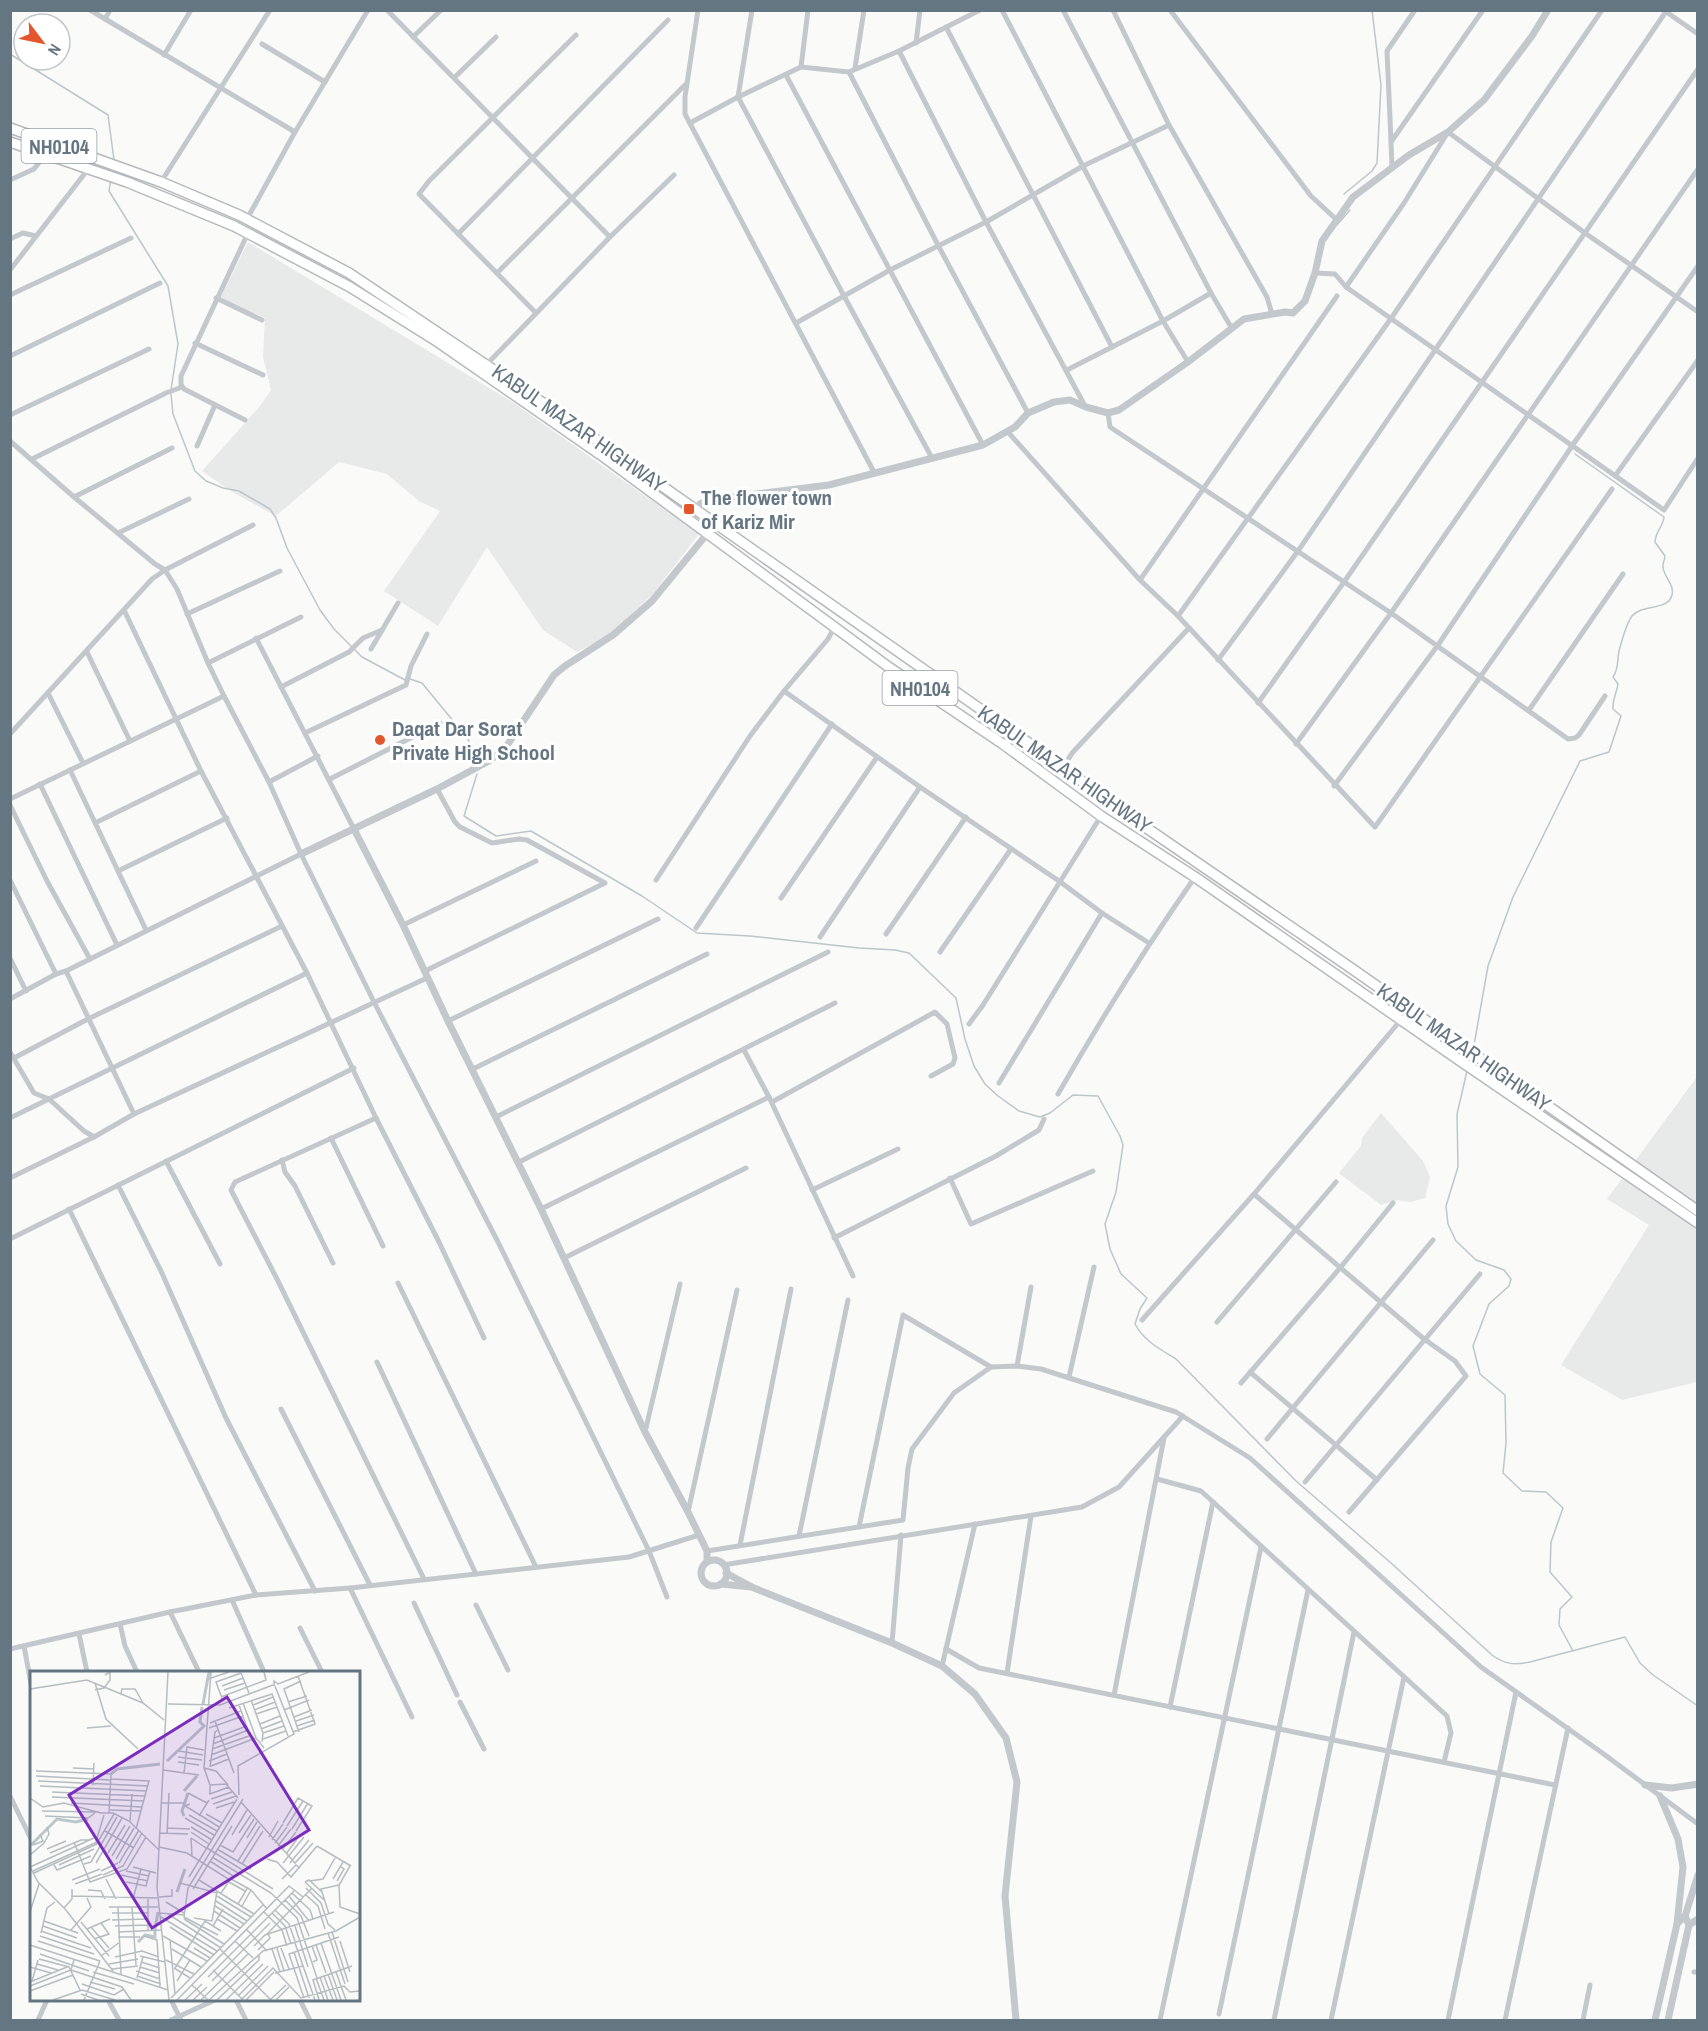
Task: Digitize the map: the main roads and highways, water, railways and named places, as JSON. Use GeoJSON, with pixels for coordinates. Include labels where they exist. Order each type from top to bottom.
{"type":"FeatureCollection","features":[{"type":"Feature","properties":{"kind":"highway","name":"KABUL MAZAR HIGHWAY"},"geometry":{"type":"LineString","coordinates":[[10,128],[131,171],[243,217],[349,273],[398,311],[577,432],[695,508],[1063,767],[1116,807],[1698,1211]]}},
{"type":"Feature","properties":{"kind":"highway","name":"KABUL MAZAR HIGHWAY"},"geometry":{"type":"LineString","coordinates":[[10,141],[104,173],[234,226],[398,311],[487,364],[519,393]]}},
{"type":"Feature","properties":{"kind":"highway"},"geometry":{"type":"LineString","coordinates":[[164,196],[165,184]]}},
{"type":"Feature","properties":{"kind":"highway"},"geometry":{"type":"LineString","coordinates":[[234,226],[243,217]]}},
{"type":"Feature","properties":{"kind":"highway","name":"KABUL MAZAR HIGHWAY"},"geometry":{"type":"LineString","coordinates":[[577,432],[687,519],[834,628],[1003,744],[1101,816],[1195,877],[1325,966],[1400,1021],[1448,1051],[1698,1223]]}},
{"type":"Feature","properties":{"kind":"waterway"},"geometry":{"type":"LineString","coordinates":[[1344,194],[1372,171],[1377,163],[1381,85],[1372,10]]}},
{"type":"Feature","properties":{"kind":"waterway"},"geometry":{"type":"LineString","coordinates":[[10,54],[108,115],[114,160]]}},
{"type":"Feature","properties":{"kind":"waterway"},"geometry":{"type":"LineString","coordinates":[[111,179],[109,191],[168,286],[178,344],[171,390]]}},
{"type":"Feature","properties":{"kind":"waterway"},"geometry":{"type":"LineString","coordinates":[[1337,225],[1350,210]]}},
{"type":"Feature","properties":{"kind":"waterway"},"geometry":{"type":"LineString","coordinates":[[171,394],[173,414],[195,471],[206,481],[239,491],[270,509],[276,518],[287,548],[320,610],[334,629],[362,657],[405,680]]}},
{"type":"Feature","properties":{"kind":"waterway"},"geometry":{"type":"LineString","coordinates":[[1474,1045],[1488,966],[1513,897],[1580,761],[1609,752],[1621,716],[1613,709],[1618,684],[1613,677],[1624,632],[1636,612],[1660,606],[1670,600],[1672,595],[1672,587],[1663,569],[1665,556],[1655,542],[1664,517],[1575,454]]}},
{"type":"Feature","properties":{"kind":"waterway"},"geometry":{"type":"LineString","coordinates":[[410,679],[422,683],[468,739],[476,759]]}},
{"type":"Feature","properties":{"kind":"waterway"},"geometry":{"type":"LineString","coordinates":[[477,774],[464,816],[496,836],[531,831],[642,896],[697,933],[750,936],[909,953],[956,998],[974,1066],[985,1084],[1019,1111],[1040,1117],[1050,1113],[1073,1095],[1098,1096],[1123,1145],[1116,1192],[1105,1224],[1110,1249],[1121,1274],[1147,1298],[1135,1324],[1143,1335],[1176,1359],[1296,1481],[1492,1655],[1502,1661],[1515,1664],[1524,1663],[1625,1637],[1640,1663],[1653,1675],[1698,1706]]}},
{"type":"Feature","properties":{"kind":"waterway"},"geometry":{"type":"LineString","coordinates":[[1467,1071],[1457,1114],[1458,1167],[1446,1206],[1448,1224],[1456,1241],[1476,1260],[1504,1270],[1511,1279],[1509,1286],[1489,1304],[1473,1346],[1480,1374],[1505,1395],[1506,1443],[1503,1473],[1522,1491],[1546,1492],[1563,1508],[1551,1542],[1550,1572],[1572,1597],[1560,1609],[1559,1625],[1573,1651]]}},
{"type":"Feature","properties":{"kind":"place","name":"The flower town of Kariz Mir"},"geometry":{"type":"Point","coordinates":[689,509]}},
{"type":"Feature","properties":{"kind":"place","name":"Daqat Dar Sorat Private High School"},"geometry":{"type":"Point","coordinates":[380,740]}}]}
